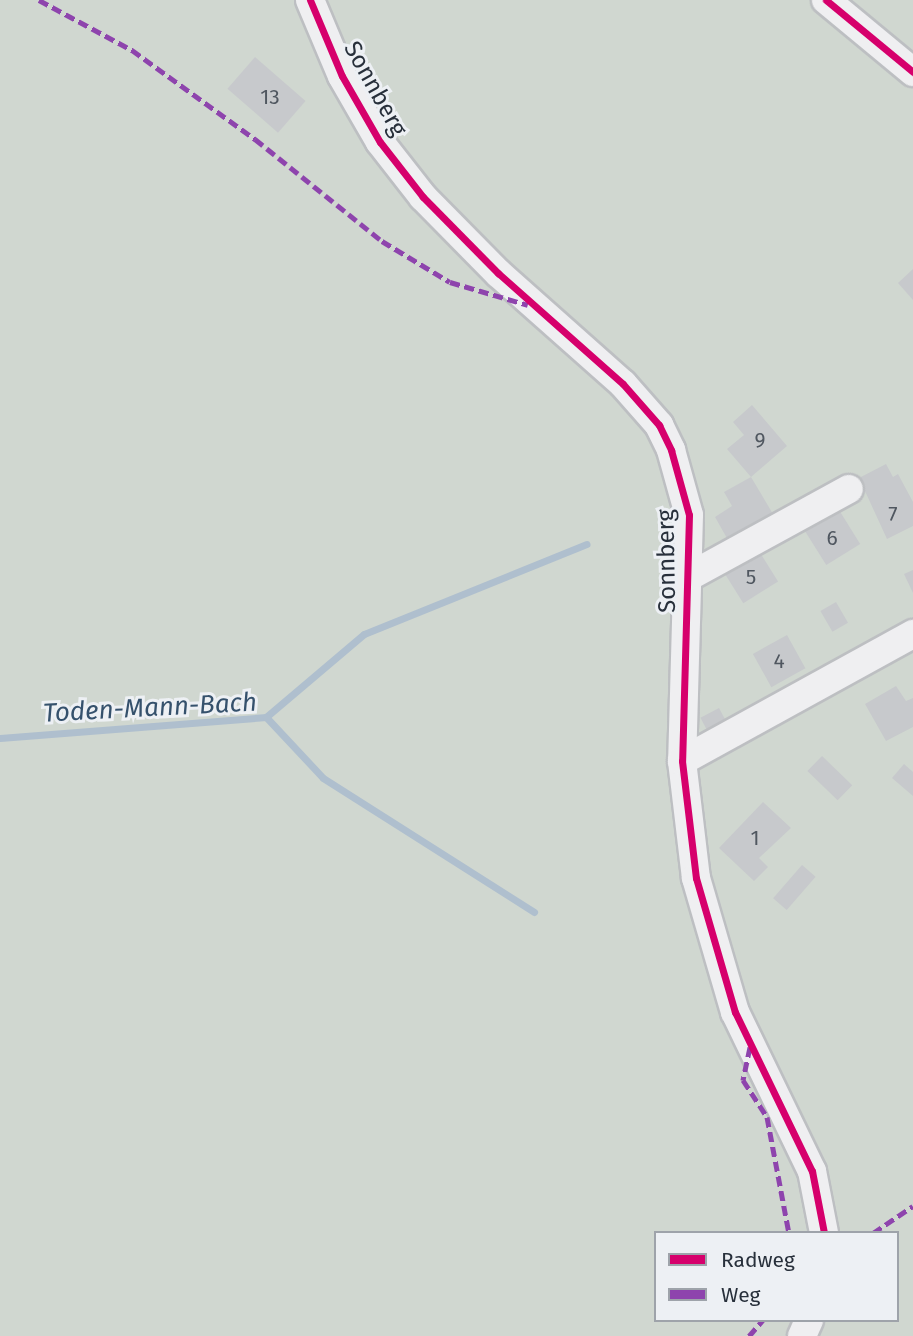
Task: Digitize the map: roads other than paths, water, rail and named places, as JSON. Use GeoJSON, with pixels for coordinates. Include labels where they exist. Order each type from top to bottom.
{"type":"FeatureCollection","features":[{"type":"Feature","properties":{"kind":"street","name":"Sonnberg"},"geometry":{"type":"LineString","coordinates":[[310,0],[342,76],[380,142],[423,197],[498,272],[623,384],[659,425],[684,489],[689,515],[690,576],[682,761],[696,878],[714,949],[750,1047],[812,1171],[824,1231]]}},
{"type":"Feature","properties":{"kind":"street"},"geometry":{"type":"LineString","coordinates":[[826,0],[913,72]]}},
{"type":"Feature","properties":{"kind":"street"},"geometry":{"type":"LineString","coordinates":[[690,576],[849,489]]}},
{"type":"Feature","properties":{"kind":"street"},"geometry":{"type":"LineString","coordinates":[[682,761],[913,634]]}},
{"type":"Feature","properties":{"kind":"waterway"},"geometry":{"type":"LineString","coordinates":[[266,717],[364,634],[587,544]]}},
{"type":"Feature","properties":{"kind":"waterway","name":"Toden-Mann-Bach"},"geometry":{"type":"LineString","coordinates":[[0,738],[266,717],[323,778],[534,912]]}}]}
